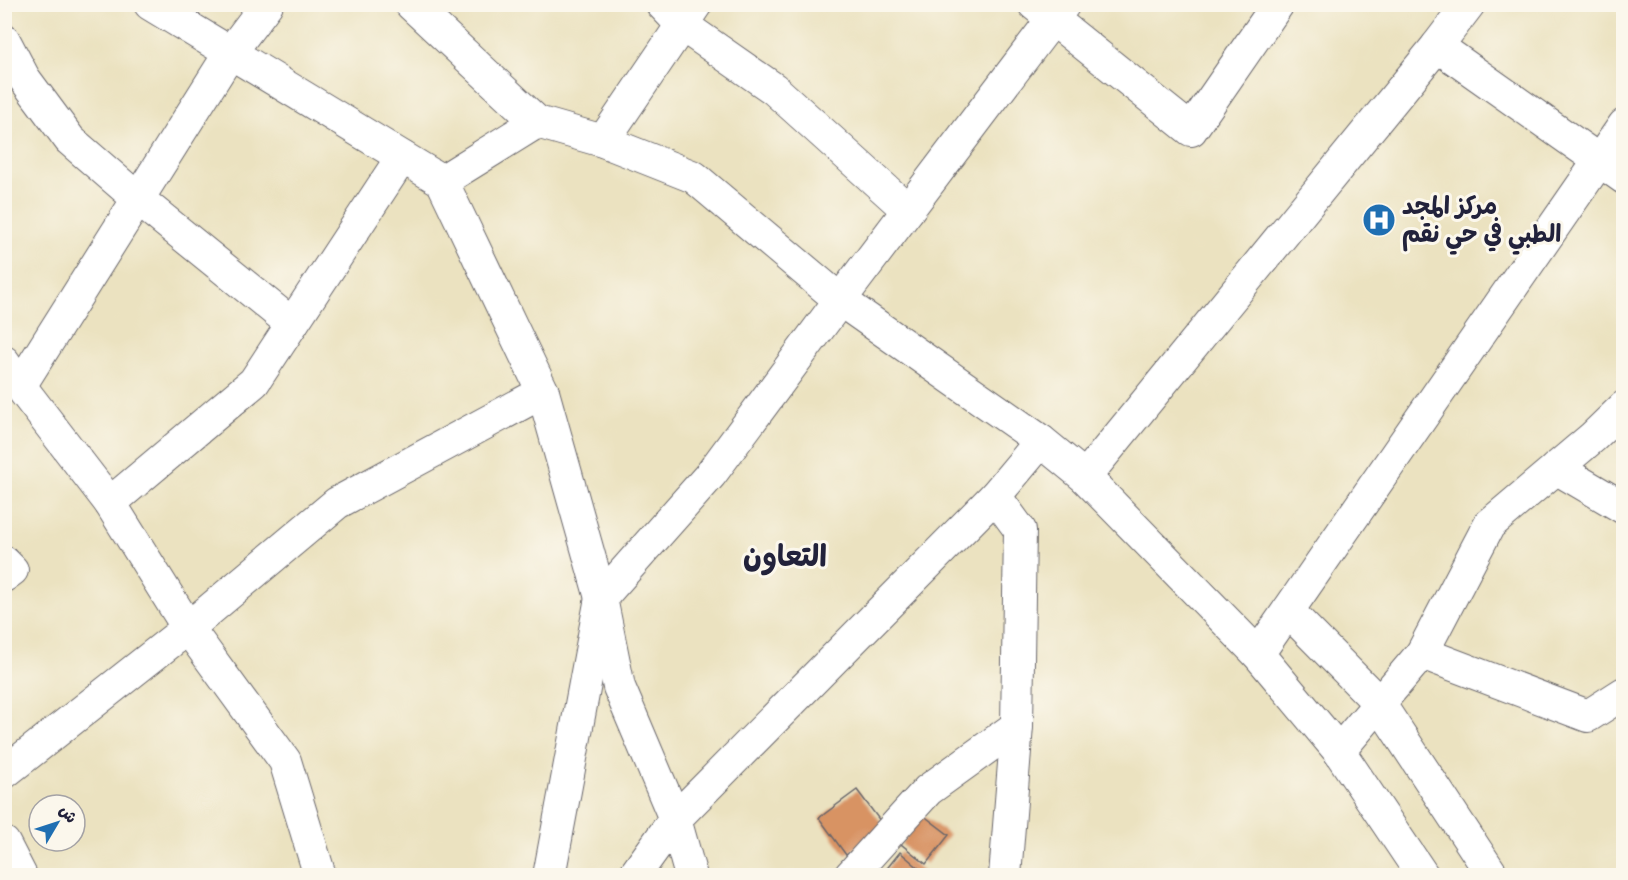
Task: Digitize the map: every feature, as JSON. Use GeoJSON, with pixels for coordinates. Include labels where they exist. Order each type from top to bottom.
{"type":"FeatureCollection","features":[{"type":"Feature","properties":{"kind":"street"},"geometry":{"type":"LineString","coordinates":[[150,4],[442,182],[543,392],[602,598],[619,687],[675,819],[690,876]]}},
{"type":"Feature","properties":{"kind":"street"},"geometry":{"type":"LineString","coordinates":[[267,4],[230,53],[138,199],[13,374],[110,503],[188,628],[285,761],[320,876]]}},
{"type":"Feature","properties":{"kind":"street"},"geometry":{"type":"LineString","coordinates":[[411,4],[537,123],[603,141],[694,177],[840,300],[1041,441],[1085,477],[1258,654],[1339,751],[1423,876]]}},
{"type":"Feature","properties":{"kind":"street"},"geometry":{"type":"LineString","coordinates":[[549,876],[602,598],[711,474],[908,210],[1050,9],[1191,130],[1278,4]]}},
{"type":"Feature","properties":{"kind":"street"},"geometry":{"type":"LineString","coordinates":[[1085,477],[1469,4]]}},
{"type":"Feature","properties":{"kind":"street"},"geometry":{"type":"LineString","coordinates":[[603,141],[680,11],[774,89],[908,210]]}},
{"type":"Feature","properties":{"kind":"street"},"geometry":{"type":"LineString","coordinates":[[4,40],[24,78],[70,140],[138,199],[292,324]]}},
{"type":"Feature","properties":{"kind":"street"},"geometry":{"type":"LineString","coordinates":[[1437,46],[1611,169]]}},
{"type":"Feature","properties":{"kind":"street"},"geometry":{"type":"LineString","coordinates":[[442,182],[537,123]]}},
{"type":"Feature","properties":{"kind":"street"},"geometry":{"type":"LineString","coordinates":[[1258,654],[1611,169],[1623,125]]}},
{"type":"Feature","properties":{"kind":"street"},"geometry":{"type":"LineString","coordinates":[[110,503],[254,382],[402,157]]}},
{"type":"Feature","properties":{"kind":"street"},"geometry":{"type":"LineString","coordinates":[[4,773],[188,628],[337,503],[543,392]]}},
{"type":"Feature","properties":{"kind":"street"},"geometry":{"type":"LineString","coordinates":[[1339,751],[1422,652],[1489,525],[1593,437],[1623,407]]}},
{"type":"Feature","properties":{"kind":"street"},"geometry":{"type":"LineString","coordinates":[[634,876],[675,819],[995,496],[1041,441]]}},
{"type":"Feature","properties":{"kind":"street"},"geometry":{"type":"LineString","coordinates":[[1556,468],[1623,508]]}},
{"type":"Feature","properties":{"kind":"street"},"geometry":{"type":"LineString","coordinates":[[995,496],[1020,530],[1017,726],[1005,876]]}},
{"type":"Feature","properties":{"kind":"street"},"geometry":{"type":"LineString","coordinates":[[4,562],[12,570],[4,576]]}},
{"type":"Feature","properties":{"kind":"street"},"geometry":{"type":"LineString","coordinates":[[1288,610],[1379,703],[1493,876]]}},
{"type":"Feature","properties":{"kind":"street"},"geometry":{"type":"LineString","coordinates":[[1422,652],[1588,716],[1623,693]]}},
{"type":"Feature","properties":{"kind":"street"},"geometry":{"type":"LineString","coordinates":[[850,876],[927,790],[1017,726]]}},
{"type":"Feature","properties":{"kind":"street"},"geometry":{"type":"LineString","coordinates":[[4,843],[21,876]]}},
{"type":"Feature","properties":{"kind":"building"},"geometry":{"type":"Polygon","coordinates":[[[857,790],[884,826],[846,855],[819,818],[857,790]]]}},
{"type":"Feature","properties":{"kind":"building"},"geometry":{"type":"Polygon","coordinates":[[[923,815],[949,835],[926,864],[901,844],[923,815]]]}},
{"type":"Feature","properties":{"kind":"building"},"geometry":{"type":"Polygon","coordinates":[[[900,852],[928,876],[881,876],[900,852]]]}},
{"type":"Feature","properties":{"kind":"place","name":"مركز المجد الطبي في حي نقم"},"geometry":{"type":"Point","coordinates":[1379,220]}},
{"type":"Feature","properties":{"kind":"district","name":"التعاون"},"geometry":{"type":"Point","coordinates":[785,556]}}]}
